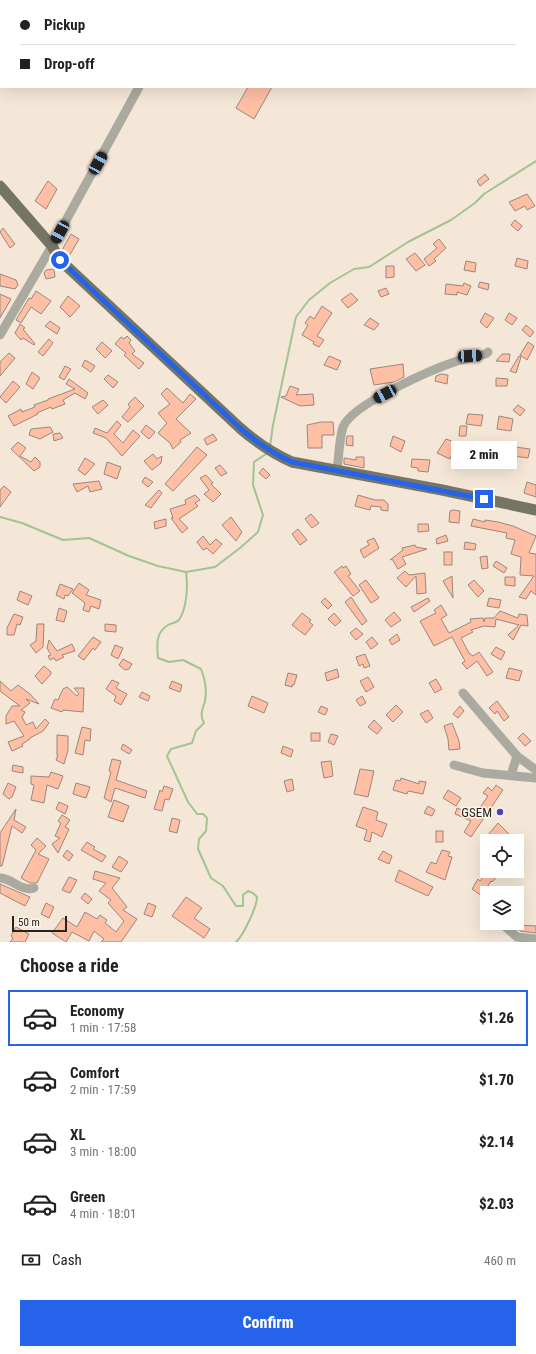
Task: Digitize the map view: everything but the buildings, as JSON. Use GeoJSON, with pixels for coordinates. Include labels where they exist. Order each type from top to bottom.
{"type":"FeatureCollection","features":[{"type":"Feature","properties":{"kind":"main road"},"geometry":{"type":"LineString","coordinates":[[0,186],[52,246],[60,260],[164,358],[259,444],[292,462],[536,510]]}},
{"type":"Feature","properties":{"kind":"street"},"geometry":{"type":"LineString","coordinates":[[0,335],[52,246],[138,88]]}},
{"type":"Feature","properties":{"kind":"street"},"geometry":{"type":"LineString","coordinates":[[337,470],[343,428],[349,417],[362,406],[407,382],[452,362],[470,356],[483,355],[488,352]]}},
{"type":"Feature","properties":{"kind":"street"},"geometry":{"type":"LineString","coordinates":[[463,694],[517,756],[536,770]]}},
{"type":"Feature","properties":{"kind":"street"},"geometry":{"type":"LineString","coordinates":[[511,775],[517,756]]}},
{"type":"Feature","properties":{"kind":"street"},"geometry":{"type":"LineString","coordinates":[[454,765],[483,773],[536,778]]}},
{"type":"Feature","properties":{"kind":"street"},"geometry":{"type":"LineString","coordinates":[[0,878],[6,878],[25,889],[34,888]]}},
{"type":"Feature","properties":{"kind":"street"},"geometry":{"type":"LineString","coordinates":[[509,930],[517,937],[536,939]]}},
{"type":"Feature","properties":{"kind":"waterway"},"geometry":{"type":"LineString","coordinates":[[270,446],[273,425],[296,317],[309,300],[330,283],[354,269],[369,267],[408,242],[451,220],[475,203],[484,194],[536,161]]}},
{"type":"Feature","properties":{"kind":"waterway"},"geometry":{"type":"LineString","coordinates":[[186,572],[215,567],[258,532],[263,515],[253,485],[254,462],[266,454]]}},
{"type":"Feature","properties":{"kind":"waterway"},"geometry":{"type":"LineString","coordinates":[[0,517],[22,523],[63,540],[89,538],[129,556],[158,566],[186,572],[187,590],[184,609],[179,620],[168,625],[161,632],[157,648],[158,658],[169,662],[183,660],[201,669],[206,689],[206,697],[202,709],[204,723],[196,731],[192,743],[171,749],[167,756],[188,802],[197,814],[203,814],[207,818],[206,831],[199,839],[198,849],[211,878],[223,886],[236,906],[243,906],[243,895],[248,891],[257,897],[255,907],[249,921],[236,942]]}},
{"type":"Feature","properties":{"kind":"place","name":"GSEM"},"geometry":{"type":"Point","coordinates":[500,812]}},
{"type":"Feature","properties":{"kind":"route"},"geometry":{"type":"LineString","coordinates":[[60,260],[240,428],[259,444],[278,456],[292,462],[484,499]]}}]}
